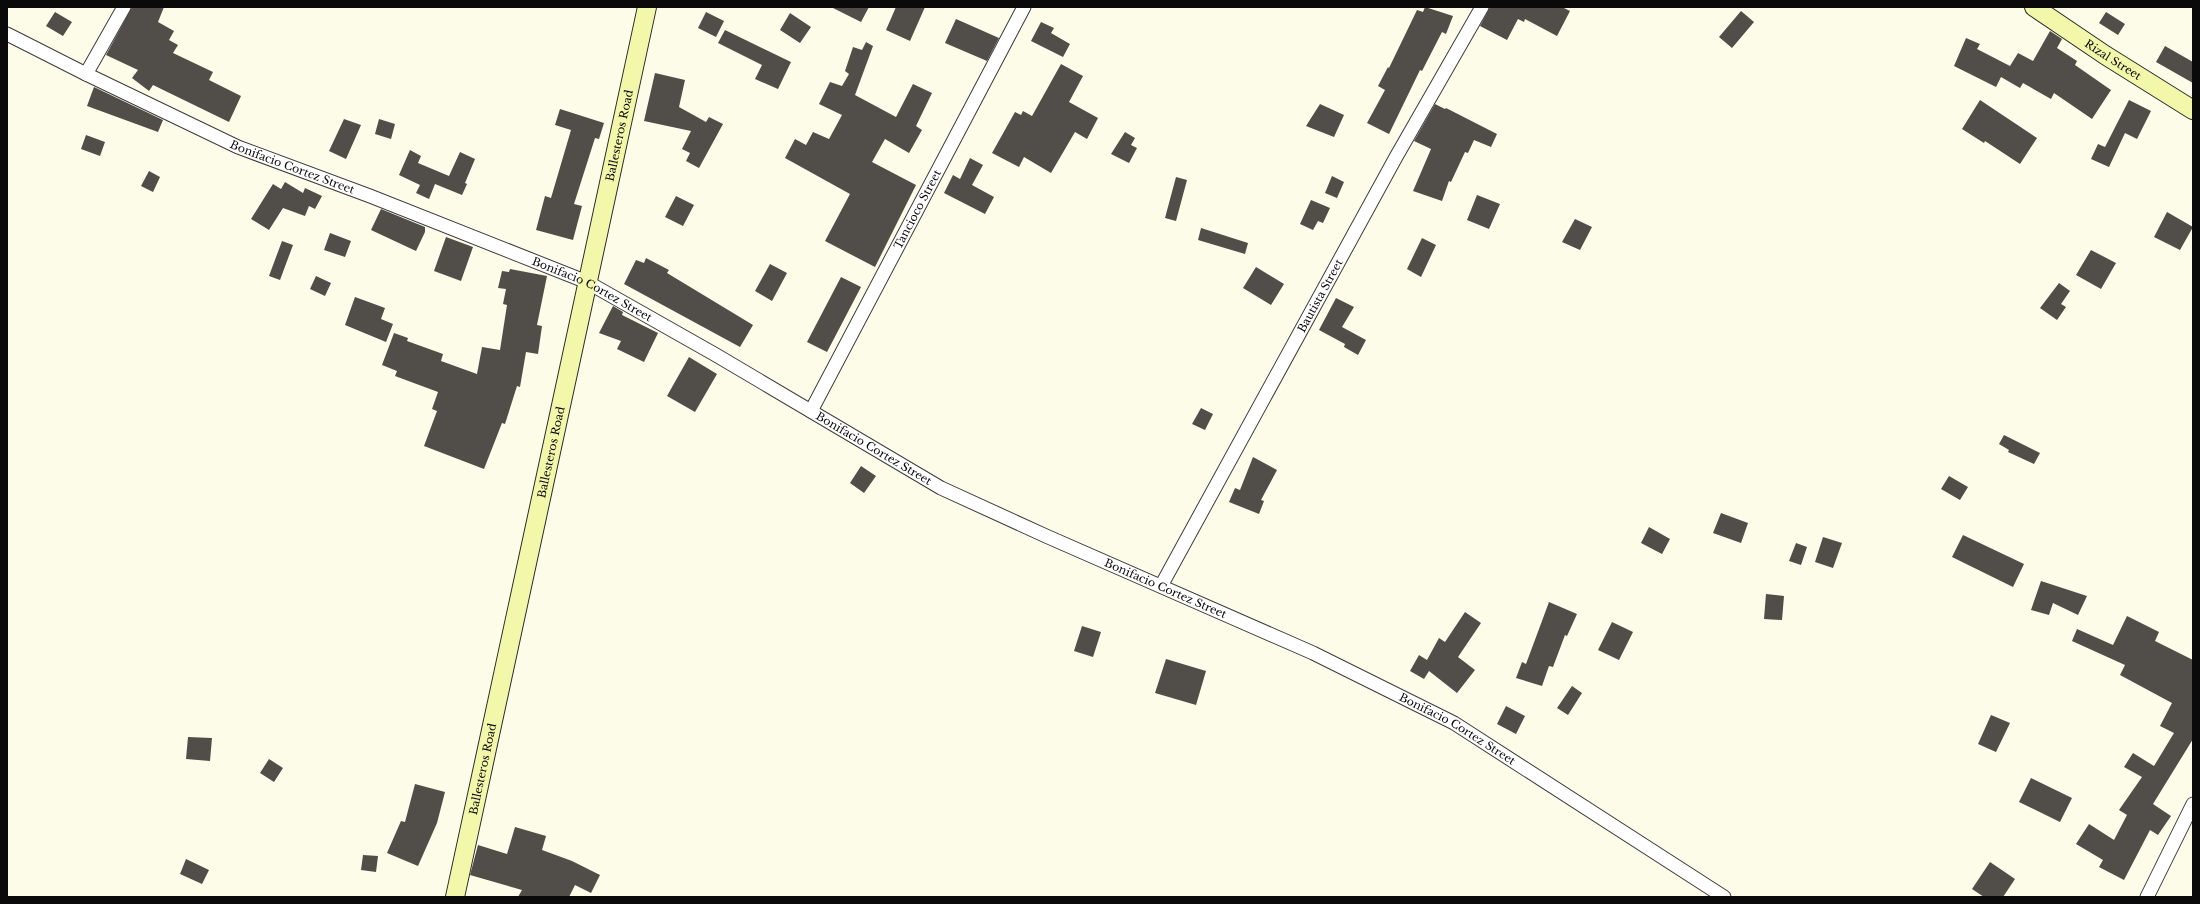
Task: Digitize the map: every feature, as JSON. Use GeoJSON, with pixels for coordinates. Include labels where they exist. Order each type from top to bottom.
{"type":"FeatureCollection","features":[{"type":"Feature","properties":{"kind":"main road","name":"Ballesteros Road"},"geometry":{"type":"LineString","coordinates":[[455,897],[647,7]]}},
{"type":"Feature","properties":{"kind":"main road","name":"Rizal Street"},"geometry":{"type":"LineString","coordinates":[[2034,7],[2105,55],[2193,110]]}},
{"type":"Feature","properties":{"kind":"street"},"geometry":{"type":"LineString","coordinates":[[86,74],[124,7]]}},
{"type":"Feature","properties":{"kind":"street","name":"Tancioco Street"},"geometry":{"type":"LineString","coordinates":[[811,411],[1024,7]]}},
{"type":"Feature","properties":{"kind":"street","name":"Bautista Street"},"geometry":{"type":"LineString","coordinates":[[1161,586],[1396,157],[1482,7]]}},
{"type":"Feature","properties":{"kind":"street","name":"Bonifacio Cortez Street"},"geometry":{"type":"LineString","coordinates":[[7,34],[86,74],[238,147],[370,196],[587,282],[941,488],[1046,536],[1313,652],[1454,723],[1724,897]]}},
{"type":"Feature","properties":{"kind":"street"},"geometry":{"type":"LineString","coordinates":[[2147,897],[2193,804]]}},
{"type":"Feature","properties":{"kind":"building"},"geometry":{"type":"Polygon","coordinates":[[[132,7],[164,7],[158,22],[174,31],[169,40],[178,45],[173,53],[213,72],[209,80],[241,96],[229,122],[153,85],[149,91],[132,78],[138,70],[106,55],[132,7]]]}},
{"type":"Feature","properties":{"kind":"building"},"geometry":{"type":"Polygon","coordinates":[[[831,7],[869,7],[861,22],[831,7]]]}},
{"type":"Feature","properties":{"kind":"building"},"geometry":{"type":"Polygon","coordinates":[[[896,7],[925,7],[910,41],[886,30],[896,7]]]}},
{"type":"Feature","properties":{"kind":"building"},"geometry":{"type":"Polygon","coordinates":[[[1425,7],[1453,16],[1446,34],[1442,32],[1422,71],[1420,70],[1389,134],[1367,123],[1385,90],[1378,86],[1388,67],[1389,68],[1417,10],[1423,12],[1425,7]]]}},
{"type":"Feature","properties":{"kind":"building"},"geometry":{"type":"Polygon","coordinates":[[[1490,7],[1562,7],[1570,11],[1557,36],[1525,19],[1524,22],[1518,19],[1507,40],[1480,26],[1490,7]]]}},
{"type":"Feature","properties":{"kind":"building"},"geometry":{"type":"Polygon","coordinates":[[[1741,11],[1754,22],[1732,48],[1719,37],[1741,11]]]}},
{"type":"Feature","properties":{"kind":"building"},"geometry":{"type":"Polygon","coordinates":[[[55,12],[72,22],[63,36],[46,26],[55,12]]]}},
{"type":"Feature","properties":{"kind":"building"},"geometry":{"type":"Polygon","coordinates":[[[706,12],[724,21],[716,37],[698,28],[706,12]]]}},
{"type":"Feature","properties":{"kind":"building"},"geometry":{"type":"Polygon","coordinates":[[[2106,12],[2125,24],[2118,35],[2099,23],[2106,12]]]}},
{"type":"Feature","properties":{"kind":"building"},"geometry":{"type":"Polygon","coordinates":[[[790,13],[811,27],[800,43],[780,30],[790,13]]]}},
{"type":"Feature","properties":{"kind":"building"},"geometry":{"type":"Polygon","coordinates":[[[956,19],[999,38],[987,61],[945,43],[956,19]]]}},
{"type":"Feature","properties":{"kind":"building"},"geometry":{"type":"Polygon","coordinates":[[[1041,22],[1054,28],[1051,33],[1070,44],[1063,57],[1031,41],[1041,22]]]}},
{"type":"Feature","properties":{"kind":"building"},"geometry":{"type":"Polygon","coordinates":[[[725,30],[791,62],[778,89],[755,79],[762,65],[718,43],[725,30]]]}},
{"type":"Feature","properties":{"kind":"building"},"geometry":{"type":"Polygon","coordinates":[[[2050,31],[2062,39],[2057,48],[2077,61],[2075,65],[2111,90],[2092,119],[2054,93],[2051,99],[2023,83],[2020,88],[2001,77],[1996,87],[1954,66],[1966,38],[1980,44],[1977,49],[2010,66],[2018,53],[2033,61],[2050,31]]]}},
{"type":"Feature","properties":{"kind":"building"},"geometry":{"type":"Polygon","coordinates":[[[866,42],[873,46],[855,95],[896,117],[913,84],[932,93],[916,126],[922,130],[909,153],[885,139],[872,162],[916,185],[875,267],[825,241],[850,194],[785,158],[795,139],[806,145],[813,132],[829,139],[842,115],[819,104],[830,82],[842,86],[849,74],[845,71],[853,47],[862,50],[866,42]]]}},
{"type":"Feature","properties":{"kind":"building"},"geometry":{"type":"Polygon","coordinates":[[[2165,46],[2193,62],[2193,83],[2156,62],[2165,46]]]}},
{"type":"Feature","properties":{"kind":"building"},"geometry":{"type":"Polygon","coordinates":[[[1061,64],[1083,76],[1069,102],[1098,118],[1087,139],[1075,132],[1051,173],[1024,157],[1019,167],[992,153],[1015,112],[1021,115],[1023,111],[1032,116],[1061,64]]]}},
{"type":"Feature","properties":{"kind":"building"},"geometry":{"type":"Polygon","coordinates":[[[655,73],[685,80],[679,107],[706,122],[709,117],[723,124],[699,168],[686,161],[690,153],[682,149],[691,131],[644,121],[655,73]]]}},
{"type":"Feature","properties":{"kind":"building"},"geometry":{"type":"Polygon","coordinates":[[[94,87],[163,120],[158,132],[87,106],[94,87]]]}},
{"type":"Feature","properties":{"kind":"building"},"geometry":{"type":"Polygon","coordinates":[[[1980,100],[2037,138],[2020,164],[1985,141],[1984,143],[1962,129],[1980,100]]]}},
{"type":"Feature","properties":{"kind":"building"},"geometry":{"type":"Polygon","coordinates":[[[2129,100],[2151,111],[2137,139],[2125,133],[2109,167],[2091,159],[2098,144],[2105,147],[2129,100]]]}},
{"type":"Feature","properties":{"kind":"building"},"geometry":{"type":"Polygon","coordinates":[[[1320,104],[1344,115],[1334,137],[1306,126],[1320,104]]]}},
{"type":"Feature","properties":{"kind":"building"},"geometry":{"type":"Polygon","coordinates":[[[1435,104],[1497,134],[1491,147],[1474,140],[1468,153],[1465,152],[1451,182],[1449,181],[1442,201],[1413,191],[1431,149],[1414,141],[1435,104]]]}},
{"type":"Feature","properties":{"kind":"building"},"geometry":{"type":"Polygon","coordinates":[[[560,109],[604,123],[599,139],[595,138],[574,204],[582,206],[573,240],[536,230],[545,196],[551,198],[571,130],[555,125],[560,109]]]}},
{"type":"Feature","properties":{"kind":"building"},"geometry":{"type":"Polygon","coordinates":[[[344,119],[361,125],[346,159],[329,151],[344,119]]]}},
{"type":"Feature","properties":{"kind":"building"},"geometry":{"type":"Polygon","coordinates":[[[379,119],[395,124],[391,139],[375,134],[379,119]]]}},
{"type":"Feature","properties":{"kind":"building"},"geometry":{"type":"Polygon","coordinates":[[[1125,132],[1135,138],[1131,145],[1137,148],[1129,163],[1111,154],[1125,132]]]}},
{"type":"Feature","properties":{"kind":"building"},"geometry":{"type":"Polygon","coordinates":[[[86,135],[105,142],[100,156],[81,149],[86,135]]]}},
{"type":"Feature","properties":{"kind":"building"},"geometry":{"type":"Polygon","coordinates":[[[410,150],[421,156],[418,163],[449,176],[460,152],[475,159],[465,183],[467,184],[462,195],[435,184],[429,199],[416,193],[420,185],[399,175],[410,150]]]}},
{"type":"Feature","properties":{"kind":"building"},"geometry":{"type":"Polygon","coordinates":[[[970,158],[983,165],[972,185],[994,197],[985,214],[944,193],[953,175],[960,179],[970,158]]]}},
{"type":"Feature","properties":{"kind":"building"},"geometry":{"type":"Polygon","coordinates":[[[149,171],[160,177],[153,192],[141,186],[149,171]]]}},
{"type":"Feature","properties":{"kind":"building"},"geometry":{"type":"Polygon","coordinates":[[[1332,176],[1344,182],[1337,198],[1325,193],[1332,176]]]}},
{"type":"Feature","properties":{"kind":"building"},"geometry":{"type":"Polygon","coordinates":[[[1176,177],[1187,180],[1176,221],[1165,218],[1176,177]]]}},
{"type":"Feature","properties":{"kind":"building"},"geometry":{"type":"Polygon","coordinates":[[[285,182],[303,193],[305,188],[322,196],[315,209],[309,206],[305,216],[283,208],[269,230],[251,219],[273,184],[281,189],[285,182]]]}},
{"type":"Feature","properties":{"kind":"building"},"geometry":{"type":"Polygon","coordinates":[[[1477,195],[1500,204],[1489,229],[1467,220],[1477,195]]]}},
{"type":"Feature","properties":{"kind":"building"},"geometry":{"type":"Polygon","coordinates":[[[676,196],[694,205],[683,226],[665,217],[676,196]]]}},
{"type":"Feature","properties":{"kind":"building"},"geometry":{"type":"Polygon","coordinates":[[[1311,200],[1330,208],[1323,223],[1318,221],[1313,230],[1300,224],[1311,200]]]}},
{"type":"Feature","properties":{"kind":"building"},"geometry":{"type":"Polygon","coordinates":[[[381,209],[425,227],[425,232],[416,251],[371,230],[381,209]]]}},
{"type":"Feature","properties":{"kind":"building"},"geometry":{"type":"Polygon","coordinates":[[[2167,212],[2193,227],[2180,250],[2154,237],[2167,212]]]}},
{"type":"Feature","properties":{"kind":"building"},"geometry":{"type":"Polygon","coordinates":[[[1575,219],[1592,227],[1580,250],[1562,242],[1575,219]]]}},
{"type":"Feature","properties":{"kind":"building"},"geometry":{"type":"Polygon","coordinates":[[[1201,228],[1248,243],[1245,254],[1198,240],[1201,228]]]}},
{"type":"Feature","properties":{"kind":"building"},"geometry":{"type":"Polygon","coordinates":[[[330,233],[351,241],[345,257],[324,250],[330,233]]]}},
{"type":"Feature","properties":{"kind":"building"},"geometry":{"type":"Polygon","coordinates":[[[446,237],[473,247],[461,281],[434,271],[446,237]]]}},
{"type":"Feature","properties":{"kind":"building"},"geometry":{"type":"Polygon","coordinates":[[[1422,238],[1436,245],[1421,277],[1407,269],[1422,238]]]}},
{"type":"Feature","properties":{"kind":"building"},"geometry":{"type":"Polygon","coordinates":[[[282,241],[293,245],[280,280],[269,276],[282,241]]]}},
{"type":"Feature","properties":{"kind":"building"},"geometry":{"type":"Polygon","coordinates":[[[2091,250],[2116,263],[2101,289],[2076,275],[2091,250]]]}},
{"type":"Feature","properties":{"kind":"building"},"geometry":{"type":"Polygon","coordinates":[[[646,258],[669,270],[667,273],[753,325],[740,347],[624,284],[636,260],[644,263],[646,258]]]}},
{"type":"Feature","properties":{"kind":"building"},"geometry":{"type":"Polygon","coordinates":[[[770,264],[787,273],[772,301],[755,291],[770,264]]]}},
{"type":"Feature","properties":{"kind":"building"},"geometry":{"type":"Polygon","coordinates":[[[1256,267],[1284,284],[1271,305],[1243,288],[1256,267]]]}},
{"type":"Feature","properties":{"kind":"building"},"geometry":{"type":"Polygon","coordinates":[[[510,269],[547,276],[537,325],[542,326],[538,354],[526,352],[520,387],[517,386],[505,424],[502,423],[484,469],[424,446],[437,411],[432,409],[438,392],[395,376],[397,371],[382,365],[394,333],[408,338],[407,341],[443,354],[441,361],[477,374],[482,347],[500,350],[507,305],[503,304],[506,289],[498,288],[502,271],[509,272],[510,269]]]}},
{"type":"Feature","properties":{"kind":"building"},"geometry":{"type":"Polygon","coordinates":[[[316,276],[331,283],[325,296],[310,289],[316,276]]]}},
{"type":"Feature","properties":{"kind":"building"},"geometry":{"type":"Polygon","coordinates":[[[841,277],[861,287],[827,352],[807,342],[841,277]]]}},
{"type":"Feature","properties":{"kind":"building"},"geometry":{"type":"Polygon","coordinates":[[[2059,283],[2070,291],[2061,304],[2066,307],[2057,320],[2040,308],[2059,283]]]}},
{"type":"Feature","properties":{"kind":"building"},"geometry":{"type":"Polygon","coordinates":[[[355,297],[385,308],[381,319],[393,324],[386,342],[345,325],[355,297]]]}},
{"type":"Feature","properties":{"kind":"building"},"geometry":{"type":"Polygon","coordinates":[[[1336,298],[1354,307],[1342,327],[1366,340],[1358,355],[1344,347],[1345,344],[1319,330],[1336,298]]]}},
{"type":"Feature","properties":{"kind":"building"},"geometry":{"type":"Polygon","coordinates":[[[613,306],[623,312],[622,315],[658,333],[644,362],[617,349],[621,341],[599,333],[613,306]]]}},
{"type":"Feature","properties":{"kind":"building"},"geometry":{"type":"Polygon","coordinates":[[[689,357],[717,374],[695,412],[667,396],[689,357]]]}},
{"type":"Feature","properties":{"kind":"building"},"geometry":{"type":"Polygon","coordinates":[[[1201,408],[1213,414],[1205,430],[1192,424],[1201,408]]]}},
{"type":"Feature","properties":{"kind":"building"},"geometry":{"type":"Polygon","coordinates":[[[2004,435],[2040,453],[2034,464],[2008,452],[2009,450],[1999,444],[2004,435]]]}},
{"type":"Feature","properties":{"kind":"building"},"geometry":{"type":"Polygon","coordinates":[[[1253,457],[1277,470],[1261,500],[1264,501],[1259,514],[1229,502],[1235,488],[1240,490],[1253,457]]]}},
{"type":"Feature","properties":{"kind":"building"},"geometry":{"type":"Polygon","coordinates":[[[861,466],[876,476],[864,493],[850,483],[861,466]]]}},
{"type":"Feature","properties":{"kind":"building"},"geometry":{"type":"Polygon","coordinates":[[[1949,476],[1968,487],[1960,500],[1941,489],[1949,476]]]}},
{"type":"Feature","properties":{"kind":"building"},"geometry":{"type":"Polygon","coordinates":[[[1721,513],[1748,523],[1741,543],[1713,533],[1721,513]]]}},
{"type":"Feature","properties":{"kind":"building"},"geometry":{"type":"Polygon","coordinates":[[[1649,527],[1670,539],[1662,554],[1641,543],[1649,527]]]}},
{"type":"Feature","properties":{"kind":"building"},"geometry":{"type":"Polygon","coordinates":[[[1963,535],[2024,564],[2013,587],[1952,557],[1963,535]]]}},
{"type":"Feature","properties":{"kind":"building"},"geometry":{"type":"Polygon","coordinates":[[[1823,537],[1842,543],[1833,568],[1815,562],[1823,537]]]}},
{"type":"Feature","properties":{"kind":"building"},"geometry":{"type":"Polygon","coordinates":[[[1796,543],[1807,547],[1801,565],[1789,561],[1796,543]]]}},
{"type":"Feature","properties":{"kind":"building"},"geometry":{"type":"Polygon","coordinates":[[[2041,581],[2087,596],[2078,615],[2053,603],[2049,615],[2031,610],[2041,581]]]}},
{"type":"Feature","properties":{"kind":"building"},"geometry":{"type":"Polygon","coordinates":[[[1766,594],[1784,596],[1782,620],[1764,619],[1766,594]]]}},
{"type":"Feature","properties":{"kind":"building"},"geometry":{"type":"Polygon","coordinates":[[[1549,602],[1577,614],[1567,636],[1565,635],[1553,667],[1549,666],[1542,686],[1516,678],[1522,662],[1526,664],[1549,602]]]}},
{"type":"Feature","properties":{"kind":"building"},"geometry":{"type":"Polygon","coordinates":[[[1465,612],[1481,623],[1458,657],[1475,670],[1457,693],[1429,671],[1424,679],[1410,671],[1419,655],[1427,660],[1439,638],[1445,642],[1465,612]]]}},
{"type":"Feature","properties":{"kind":"building"},"geometry":{"type":"Polygon","coordinates":[[[2127,616],[2159,632],[2155,641],[2193,660],[2193,739],[2153,804],[2171,816],[2158,835],[2150,830],[2124,880],[2099,867],[2103,860],[2076,844],[2089,824],[2114,840],[2127,815],[2119,810],[2142,777],[2124,767],[2133,753],[2154,766],[2174,733],[2160,726],[2172,703],[2120,675],[2125,665],[2072,641],[2077,629],[2113,645],[2127,616]]]}},
{"type":"Feature","properties":{"kind":"building"},"geometry":{"type":"Polygon","coordinates":[[[1612,622],[1633,632],[1619,660],[1598,650],[1612,622]]]}},
{"type":"Feature","properties":{"kind":"building"},"geometry":{"type":"Polygon","coordinates":[[[1082,626],[1101,632],[1093,657],[1074,651],[1082,626]]]}},
{"type":"Feature","properties":{"kind":"building"},"geometry":{"type":"Polygon","coordinates":[[[1166,659],[1206,671],[1196,705],[1155,693],[1166,659]]]}},
{"type":"Feature","properties":{"kind":"building"},"geometry":{"type":"Polygon","coordinates":[[[1572,686],[1582,693],[1568,715],[1557,708],[1572,686]]]}},
{"type":"Feature","properties":{"kind":"building"},"geometry":{"type":"Polygon","coordinates":[[[1506,706],[1525,716],[1516,734],[1497,724],[1506,706]]]}},
{"type":"Feature","properties":{"kind":"building"},"geometry":{"type":"Polygon","coordinates":[[[1991,715],[2010,723],[1996,752],[1978,744],[1991,715]]]}},
{"type":"Feature","properties":{"kind":"building"},"geometry":{"type":"Polygon","coordinates":[[[188,737],[212,738],[210,761],[186,759],[188,737]]]}},
{"type":"Feature","properties":{"kind":"building"},"geometry":{"type":"Polygon","coordinates":[[[269,759],[283,768],[274,782],[260,773],[269,759]]]}},
{"type":"Feature","properties":{"kind":"building"},"geometry":{"type":"Polygon","coordinates":[[[2031,778],[2072,798],[2060,822],[2019,802],[2031,778]]]}},
{"type":"Feature","properties":{"kind":"building"},"geometry":{"type":"Polygon","coordinates":[[[415,784],[445,792],[437,823],[418,866],[387,853],[401,821],[405,822],[415,784]]]}},
{"type":"Feature","properties":{"kind":"building"},"geometry":{"type":"Polygon","coordinates":[[[515,827],[546,836],[542,850],[572,861],[600,875],[591,893],[575,885],[569,897],[518,897],[522,890],[470,875],[478,845],[507,854],[515,827]]]}},
{"type":"Feature","properties":{"kind":"building"},"geometry":{"type":"Polygon","coordinates":[[[363,855],[378,856],[376,872],[361,870],[363,855]]]}},
{"type":"Feature","properties":{"kind":"building"},"geometry":{"type":"Polygon","coordinates":[[[186,859],[209,870],[202,884],[180,874],[186,859]]]}},
{"type":"Feature","properties":{"kind":"building"},"geometry":{"type":"Polygon","coordinates":[[[1990,862],[2015,879],[2003,897],[1984,897],[1972,889],[1990,862]]]}}]}
